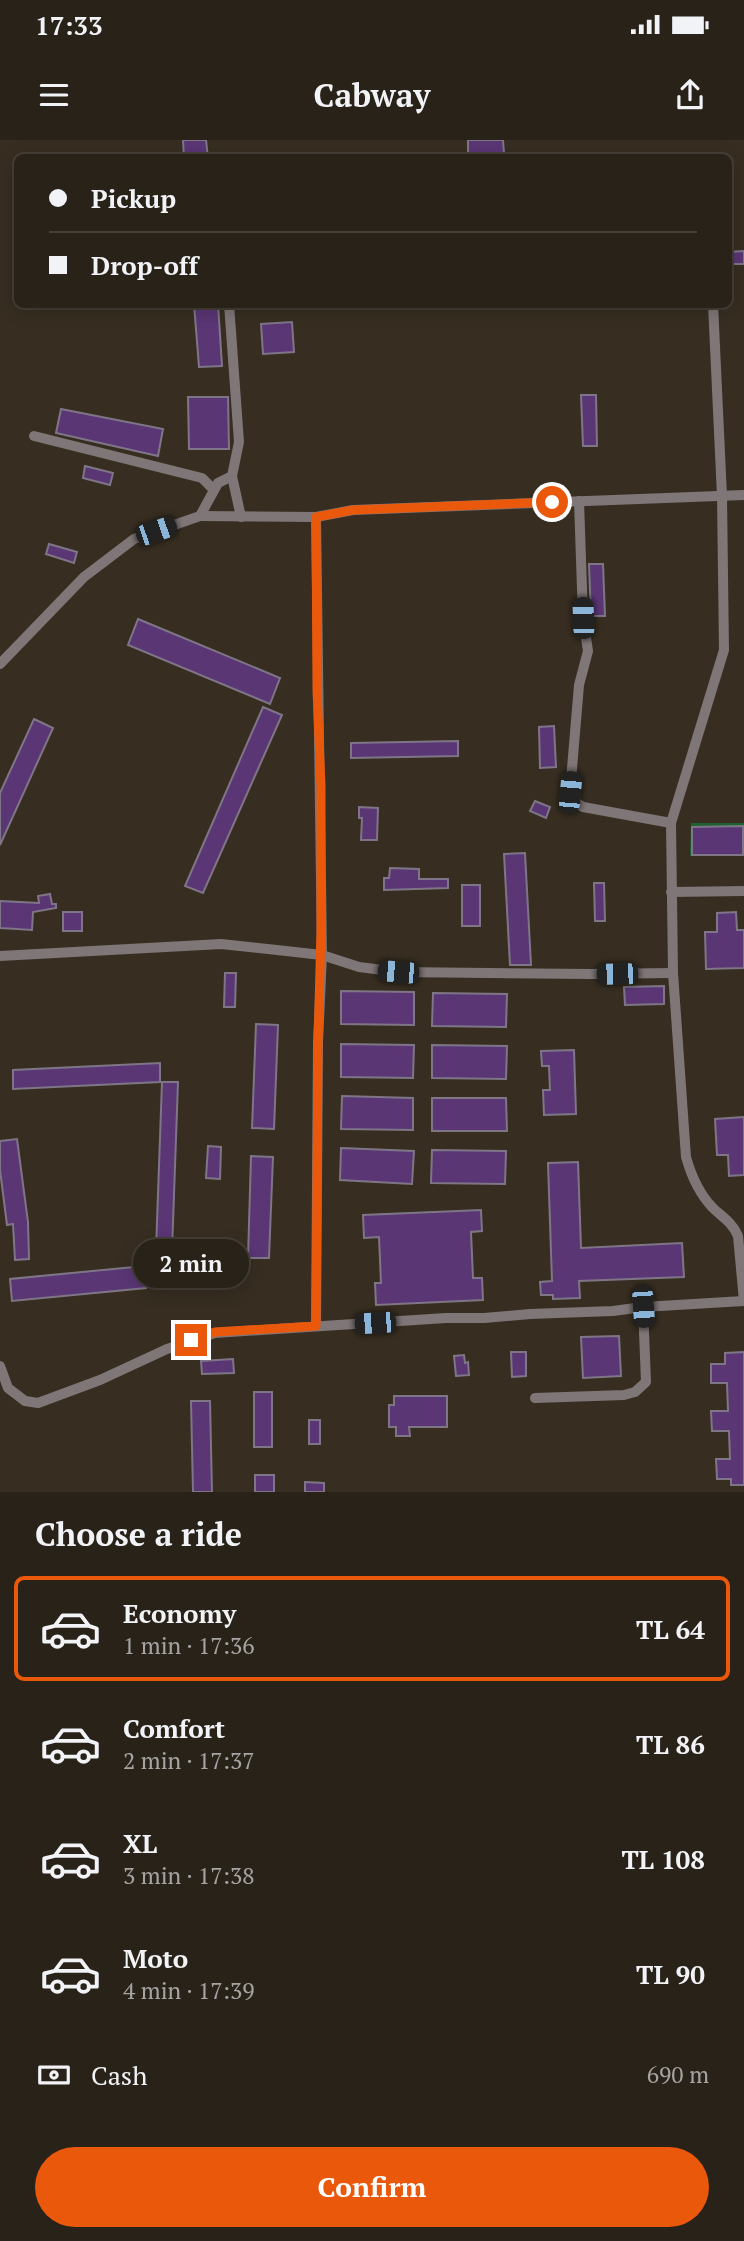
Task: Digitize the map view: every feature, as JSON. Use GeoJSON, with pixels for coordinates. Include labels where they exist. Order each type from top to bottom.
{"type":"FeatureCollection","features":[{"type":"Feature","properties":{"kind":"street"},"geometry":{"type":"LineString","coordinates":[[229,308],[239,442],[232,477],[241,517]]}},
{"type":"Feature","properties":{"kind":"street"},"geometry":{"type":"LineString","coordinates":[[0,1366],[8,1388],[25,1401],[38,1403],[215,1332],[613,1311],[744,1301],[735,1228],[711,1206],[701,1192],[686,1157],[673,973],[671,823],[724,650],[722,496],[713,308]]}},
{"type":"Feature","properties":{"kind":"street"},"geometry":{"type":"LineString","coordinates":[[34,436],[202,478],[213,489]]}},
{"type":"Feature","properties":{"kind":"street"},"geometry":{"type":"LineString","coordinates":[[200,516],[213,489],[218,483],[232,477]]}},
{"type":"Feature","properties":{"kind":"street"},"geometry":{"type":"LineString","coordinates":[[0,664],[84,577],[134,539],[200,516],[316,517],[353,510],[744,495]]}},
{"type":"Feature","properties":{"kind":"street"},"geometry":{"type":"LineString","coordinates":[[579,501],[583,618],[588,651],[579,685],[570,792],[572,800],[583,807],[671,823]]}},
{"type":"Feature","properties":{"kind":"street"},"geometry":{"type":"LineString","coordinates":[[316,517],[321,955],[316,1326]]}},
{"type":"Feature","properties":{"kind":"street"},"geometry":{"type":"LineString","coordinates":[[671,892],[744,891]]}},
{"type":"Feature","properties":{"kind":"street"},"geometry":{"type":"LineString","coordinates":[[0,956],[221,944],[321,955],[359,967],[398,972],[673,973]]}},
{"type":"Feature","properties":{"kind":"street"},"geometry":{"type":"LineString","coordinates":[[535,1398],[624,1395],[635,1392],[646,1382],[643,1307]]}},
{"type":"Feature","properties":{"kind":"green space"},"geometry":{"type":"Polygon","coordinates":[[[691,823],[744,823],[744,856],[690,856],[691,823]]]}},
{"type":"Feature","properties":{"kind":"building"},"geometry":{"type":"Polygon","coordinates":[[[183,140],[206,140],[208,154],[184,154],[183,140]]]}},
{"type":"Feature","properties":{"kind":"building"},"geometry":{"type":"Polygon","coordinates":[[[468,140],[503,140],[504,153],[468,154],[468,140]]]}},
{"type":"Feature","properties":{"kind":"building"},"geometry":{"type":"Polygon","coordinates":[[[744,251],[744,264],[732,264],[732,252],[744,251]]]}},
{"type":"Feature","properties":{"kind":"building"},"geometry":{"type":"Polygon","coordinates":[[[194,308],[218,308],[222,366],[199,367],[194,308]]]}},
{"type":"Feature","properties":{"kind":"building"},"geometry":{"type":"Polygon","coordinates":[[[292,322],[294,352],[263,354],[261,324],[292,322]]]}},
{"type":"Feature","properties":{"kind":"building"},"geometry":{"type":"Polygon","coordinates":[[[581,395],[596,395],[597,446],[583,446],[581,395]]]}},
{"type":"Feature","properties":{"kind":"building"},"geometry":{"type":"Polygon","coordinates":[[[188,397],[228,397],[229,449],[189,449],[188,397]]]}},
{"type":"Feature","properties":{"kind":"building"},"geometry":{"type":"Polygon","coordinates":[[[61,409],[163,429],[158,456],[56,433],[61,409]]]}},
{"type":"Feature","properties":{"kind":"building"},"geometry":{"type":"Polygon","coordinates":[[[85,466],[113,473],[110,485],[83,478],[85,466]]]}},
{"type":"Feature","properties":{"kind":"building"},"geometry":{"type":"Polygon","coordinates":[[[49,544],[77,552],[74,563],[46,554],[49,544]]]}},
{"type":"Feature","properties":{"kind":"building"},"geometry":{"type":"Polygon","coordinates":[[[589,564],[603,564],[605,616],[591,616],[589,564]]]}},
{"type":"Feature","properties":{"kind":"building"},"geometry":{"type":"Polygon","coordinates":[[[138,619],[280,678],[270,704],[128,645],[138,619]]]}},
{"type":"Feature","properties":{"kind":"building"},"geometry":{"type":"Polygon","coordinates":[[[263,707],[282,715],[203,893],[185,886],[263,707]]]}},
{"type":"Feature","properties":{"kind":"building"},"geometry":{"type":"Polygon","coordinates":[[[34,719],[53,728],[0,845],[0,793],[34,719]]]}},
{"type":"Feature","properties":{"kind":"building"},"geometry":{"type":"Polygon","coordinates":[[[554,726],[556,767],[540,768],[539,727],[554,726]]]}},
{"type":"Feature","properties":{"kind":"building"},"geometry":{"type":"Polygon","coordinates":[[[458,741],[458,756],[351,758],[351,743],[458,741]]]}},
{"type":"Feature","properties":{"kind":"building"},"geometry":{"type":"Polygon","coordinates":[[[535,801],[550,807],[546,818],[530,811],[535,801]]]}},
{"type":"Feature","properties":{"kind":"building"},"geometry":{"type":"Polygon","coordinates":[[[359,807],[378,808],[377,840],[361,840],[362,818],[359,818],[359,807]]]}},
{"type":"Feature","properties":{"kind":"building"},"geometry":{"type":"Polygon","coordinates":[[[743,826],[743,855],[692,855],[692,827],[743,826]]]}},
{"type":"Feature","properties":{"kind":"building"},"geometry":{"type":"Polygon","coordinates":[[[525,853],[531,965],[510,965],[504,854],[525,853]]]}},
{"type":"Feature","properties":{"kind":"building"},"geometry":{"type":"Polygon","coordinates":[[[390,868],[419,869],[419,879],[448,879],[448,888],[384,890],[384,878],[389,878],[390,868]]]}},
{"type":"Feature","properties":{"kind":"building"},"geometry":{"type":"Polygon","coordinates":[[[594,883],[604,883],[605,921],[595,921],[594,883]]]}},
{"type":"Feature","properties":{"kind":"building"},"geometry":{"type":"Polygon","coordinates":[[[462,885],[480,885],[480,926],[462,926],[462,885]]]}},
{"type":"Feature","properties":{"kind":"building"},"geometry":{"type":"Polygon","coordinates":[[[50,894],[52,904],[56,904],[56,908],[33,912],[32,930],[0,928],[0,901],[39,903],[38,896],[50,894]]]}},
{"type":"Feature","properties":{"kind":"building"},"geometry":{"type":"Polygon","coordinates":[[[63,912],[82,912],[82,931],[63,931],[63,912]]]}},
{"type":"Feature","properties":{"kind":"building"},"geometry":{"type":"Polygon","coordinates":[[[736,912],[737,930],[744,930],[744,968],[706,969],[705,932],[717,932],[717,913],[736,912]]]}},
{"type":"Feature","properties":{"kind":"building"},"geometry":{"type":"Polygon","coordinates":[[[225,973],[236,973],[235,1007],[224,1007],[225,973]]]}},
{"type":"Feature","properties":{"kind":"building"},"geometry":{"type":"Polygon","coordinates":[[[664,986],[664,1004],[625,1005],[624,987],[664,986]]]}},
{"type":"Feature","properties":{"kind":"building"},"geometry":{"type":"Polygon","coordinates":[[[341,991],[414,992],[414,1025],[341,1024],[341,991]]]}},
{"type":"Feature","properties":{"kind":"building"},"geometry":{"type":"Polygon","coordinates":[[[433,993],[507,994],[506,1027],[432,1026],[433,993]]]}},
{"type":"Feature","properties":{"kind":"building"},"geometry":{"type":"Polygon","coordinates":[[[256,1024],[278,1025],[274,1129],[252,1128],[256,1024]]]}},
{"type":"Feature","properties":{"kind":"building"},"geometry":{"type":"Polygon","coordinates":[[[341,1044],[414,1045],[413,1078],[341,1077],[341,1044]]]}},
{"type":"Feature","properties":{"kind":"building"},"geometry":{"type":"Polygon","coordinates":[[[432,1045],[507,1046],[506,1079],[432,1078],[432,1045]]]}},
{"type":"Feature","properties":{"kind":"building"},"geometry":{"type":"Polygon","coordinates":[[[574,1050],[576,1114],[544,1115],[543,1090],[550,1090],[549,1066],[542,1066],[541,1051],[574,1050]]]}},
{"type":"Feature","properties":{"kind":"building"},"geometry":{"type":"Polygon","coordinates":[[[160,1063],[160,1082],[13,1089],[13,1070],[160,1063]]]}},
{"type":"Feature","properties":{"kind":"building"},"geometry":{"type":"Polygon","coordinates":[[[162,1082],[178,1082],[172,1251],[156,1250],[162,1082]]]}},
{"type":"Feature","properties":{"kind":"building"},"geometry":{"type":"Polygon","coordinates":[[[342,1096],[413,1098],[413,1130],[341,1129],[342,1096]]]}},
{"type":"Feature","properties":{"kind":"building"},"geometry":{"type":"Polygon","coordinates":[[[432,1098],[506,1098],[507,1131],[432,1131],[432,1098]]]}},
{"type":"Feature","properties":{"kind":"building"},"geometry":{"type":"Polygon","coordinates":[[[744,1117],[744,1175],[729,1176],[728,1155],[717,1155],[715,1119],[744,1117]]]}},
{"type":"Feature","properties":{"kind":"building"},"geometry":{"type":"Polygon","coordinates":[[[17,1139],[28,1222],[29,1259],[15,1260],[13,1224],[7,1225],[0,1170],[0,1141],[17,1139]]]}},
{"type":"Feature","properties":{"kind":"building"},"geometry":{"type":"Polygon","coordinates":[[[208,1146],[221,1147],[220,1179],[206,1178],[208,1146]]]}},
{"type":"Feature","properties":{"kind":"building"},"geometry":{"type":"Polygon","coordinates":[[[341,1148],[414,1151],[412,1184],[340,1180],[341,1148]]]}},
{"type":"Feature","properties":{"kind":"building"},"geometry":{"type":"Polygon","coordinates":[[[432,1150],[506,1151],[505,1184],[431,1183],[432,1150]]]}},
{"type":"Feature","properties":{"kind":"building"},"geometry":{"type":"Polygon","coordinates":[[[251,1156],[273,1157],[269,1258],[248,1258],[251,1156]]]}},
{"type":"Feature","properties":{"kind":"building"},"geometry":{"type":"Polygon","coordinates":[[[578,1162],[581,1248],[682,1243],[684,1277],[579,1281],[580,1298],[553,1299],[553,1295],[541,1295],[540,1282],[552,1281],[548,1163],[578,1162]]]}},
{"type":"Feature","properties":{"kind":"building"},"geometry":{"type":"Polygon","coordinates":[[[481,1210],[482,1231],[471,1232],[473,1278],[482,1278],[483,1300],[376,1305],[375,1283],[381,1283],[379,1237],[364,1238],[363,1215],[481,1210]]]}},
{"type":"Feature","properties":{"kind":"building"},"geometry":{"type":"Polygon","coordinates":[[[144,1266],[146,1288],[12,1301],[10,1279],[144,1266]]]}},
{"type":"Feature","properties":{"kind":"building"},"geometry":{"type":"Polygon","coordinates":[[[619,1336],[621,1376],[583,1378],[581,1337],[619,1336]]]}},
{"type":"Feature","properties":{"kind":"building"},"geometry":{"type":"Polygon","coordinates":[[[511,1352],[526,1352],[526,1376],[512,1377],[511,1352]]]}},
{"type":"Feature","properties":{"kind":"building"},"geometry":{"type":"Polygon","coordinates":[[[744,1352],[744,1485],[731,1485],[731,1479],[717,1479],[716,1459],[730,1459],[729,1431],[712,1431],[711,1411],[728,1411],[727,1383],[711,1383],[711,1364],[725,1364],[725,1353],[744,1352]]]}},
{"type":"Feature","properties":{"kind":"building"},"geometry":{"type":"Polygon","coordinates":[[[464,1355],[465,1363],[468,1362],[469,1375],[456,1376],[454,1356],[464,1355]]]}},
{"type":"Feature","properties":{"kind":"building"},"geometry":{"type":"Polygon","coordinates":[[[233,1359],[234,1373],[202,1374],[201,1361],[233,1359]]]}},
{"type":"Feature","properties":{"kind":"building"},"geometry":{"type":"Polygon","coordinates":[[[254,1392],[272,1392],[272,1447],[254,1447],[254,1392]]]}},
{"type":"Feature","properties":{"kind":"building"},"geometry":{"type":"Polygon","coordinates":[[[394,1396],[447,1396],[447,1427],[409,1427],[410,1436],[396,1436],[396,1427],[389,1427],[389,1405],[394,1405],[394,1396]]]}},
{"type":"Feature","properties":{"kind":"building"},"geometry":{"type":"Polygon","coordinates":[[[191,1401],[210,1401],[212,1492],[193,1492],[191,1401]]]}},
{"type":"Feature","properties":{"kind":"building"},"geometry":{"type":"Polygon","coordinates":[[[309,1420],[320,1420],[320,1444],[309,1444],[309,1420]]]}},
{"type":"Feature","properties":{"kind":"building"},"geometry":{"type":"Polygon","coordinates":[[[255,1475],[274,1475],[274,1492],[255,1492],[255,1475]]]}},
{"type":"Feature","properties":{"kind":"building"},"geometry":{"type":"Polygon","coordinates":[[[305,1482],[324,1483],[324,1492],[305,1492],[305,1482]]]}},
{"type":"Feature","properties":{"kind":"route"},"geometry":{"type":"LineString","coordinates":[[191,1340],[215,1332],[316,1326],[321,787],[317,690],[316,517],[353,510],[552,502]]}}]}
